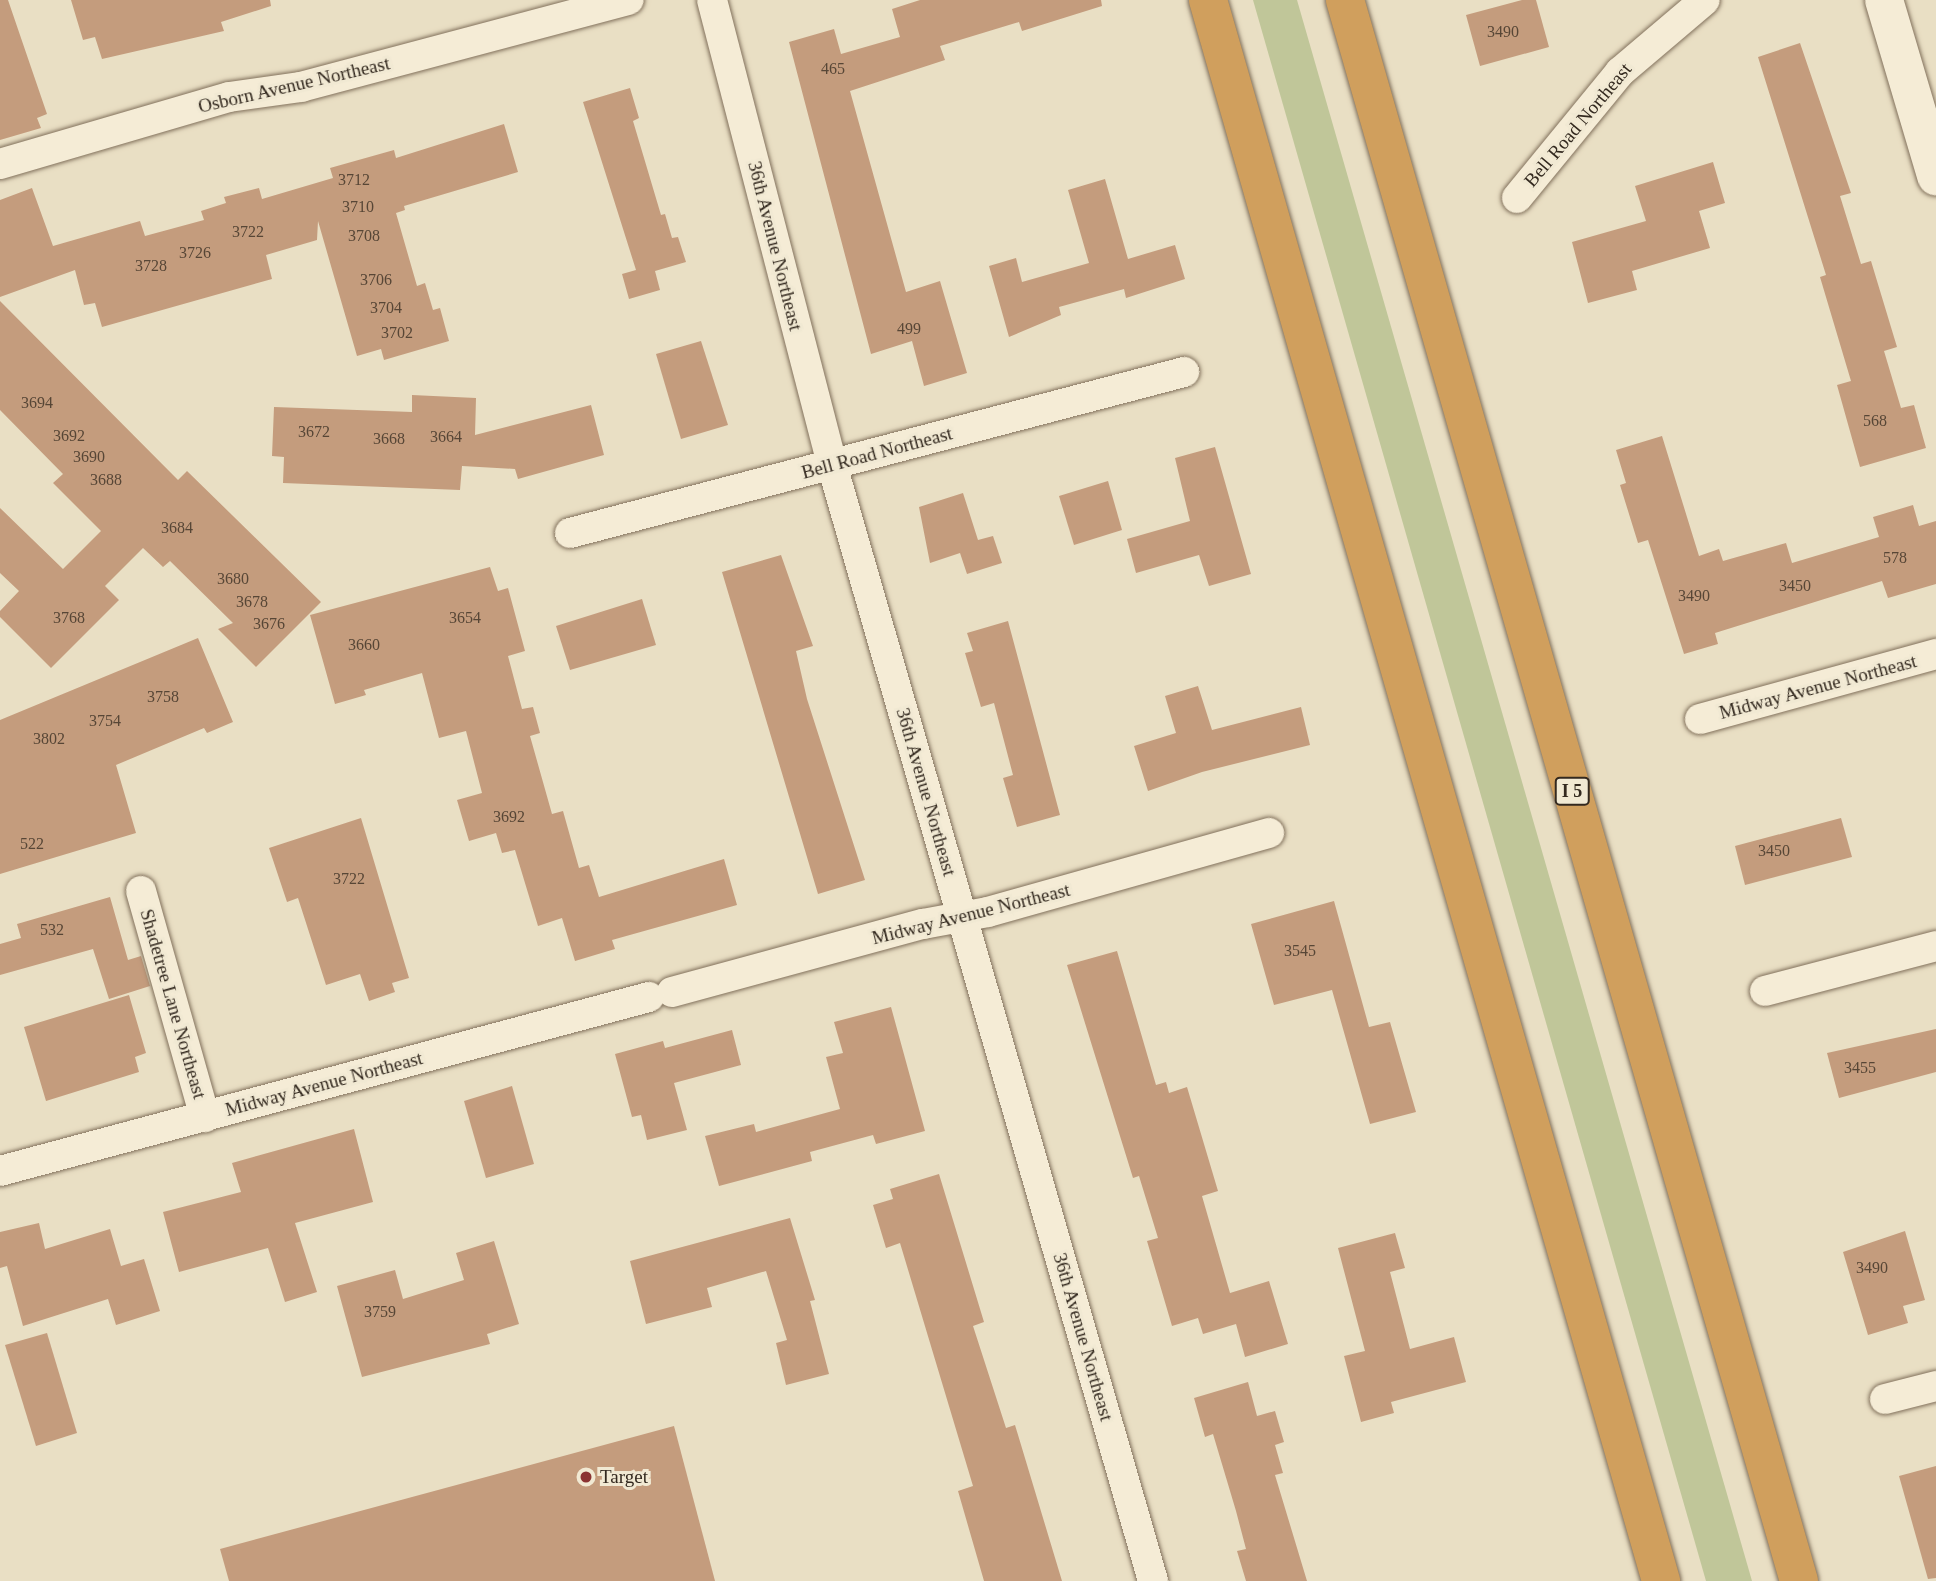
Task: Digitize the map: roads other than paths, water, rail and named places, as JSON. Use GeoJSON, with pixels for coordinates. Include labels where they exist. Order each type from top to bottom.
{"type":"FeatureCollection","features":[{"type":"Feature","properties":{"kind":"highway"},"geometry":{"type":"LineString","coordinates":[[1208,0],[1661,1581]]}},
{"type":"Feature","properties":{"kind":"highway","name":"I 5"},"geometry":{"type":"LineString","coordinates":[[1345,0],[1799,1581]]}},
{"type":"Feature","properties":{"kind":"main road"},"geometry":{"type":"LineString","coordinates":[[1884,0],[1936,176]]}},
{"type":"Feature","properties":{"kind":"street","name":"Osborn Avenue Northeast"},"geometry":{"type":"LineString","coordinates":[[0,164],[229,97],[302,87],[629,0]]}},
{"type":"Feature","properties":{"kind":"street","name":"36th Avenue Northeast"},"geometry":{"type":"LineString","coordinates":[[712,0],[831,465],[1153,1581]]}},
{"type":"Feature","properties":{"kind":"street","name":"Bell Road Northeast"},"geometry":{"type":"LineString","coordinates":[[1517,198],[1620,72],[1706,0]]}},
{"type":"Feature","properties":{"kind":"street","name":"Bell Road Northeast"},"geometry":{"type":"LineString","coordinates":[[570,533],[1184,372]]}},
{"type":"Feature","properties":{"kind":"street","name":"Midway Avenue Northeast"},"geometry":{"type":"LineString","coordinates":[[1700,719],[1936,654]]}},
{"type":"Feature","properties":{"kind":"street","name":"Midway Avenue Northeast"},"geometry":{"type":"LineString","coordinates":[[0,1171],[1269,834]]}},
{"type":"Feature","properties":{"kind":"street","name":"Shadetree Lane Northeast"},"geometry":{"type":"LineString","coordinates":[[141,891],[205,1116]]}},
{"type":"Feature","properties":{"kind":"street"},"geometry":{"type":"LineString","coordinates":[[1765,991],[1936,946]]}},
{"type":"Feature","properties":{"kind":"street"},"geometry":{"type":"LineString","coordinates":[[1885,1399],[1936,1386]]}},
{"type":"Feature","properties":{"kind":"place","name":"Target"},"geometry":{"type":"Point","coordinates":[586,1477]}}]}
